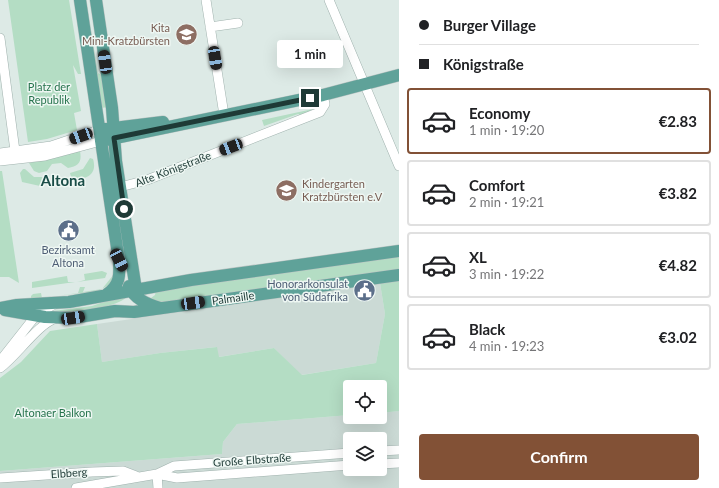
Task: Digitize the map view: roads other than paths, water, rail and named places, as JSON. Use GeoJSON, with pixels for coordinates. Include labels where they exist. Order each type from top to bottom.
{"type":"FeatureCollection","features":[{"type":"Feature","properties":{"kind":"main road"},"geometry":{"type":"LineString","coordinates":[[80,0],[119,260],[119,279],[115,287],[107,294]]}},
{"type":"Feature","properties":{"kind":"main road"},"geometry":{"type":"LineString","coordinates":[[96,0],[134,292]]}},
{"type":"Feature","properties":{"kind":"main road"},"geometry":{"type":"LineString","coordinates":[[100,136],[209,118],[323,95],[399,75]]}},
{"type":"Feature","properties":{"kind":"main road","name":"Palmaille"},"geometry":{"type":"LineString","coordinates":[[0,308],[30,304],[58,304],[107,294],[134,292],[399,251]]}},
{"type":"Feature","properties":{"kind":"main road"},"geometry":{"type":"LineString","coordinates":[[119,260],[134,292],[149,305],[160,308]]}},
{"type":"Feature","properties":{"kind":"main road","name":"Palmaille"},"geometry":{"type":"LineString","coordinates":[[0,308],[41,317],[73,318],[115,311],[134,312],[399,275]]}},
{"type":"Feature","properties":{"kind":"main road","name":"Palmaille"},"geometry":{"type":"LineString","coordinates":[[115,311],[124,306],[134,292]]}},
{"type":"Feature","properties":{"kind":"street"},"geometry":{"type":"LineString","coordinates":[[206,0],[224,115]]}},
{"type":"Feature","properties":{"kind":"street"},"geometry":{"type":"LineString","coordinates":[[329,0],[399,166]]}},
{"type":"Feature","properties":{"kind":"street"},"geometry":{"type":"LineString","coordinates":[[210,27],[238,23]]}},
{"type":"Feature","properties":{"kind":"street"},"geometry":{"type":"LineString","coordinates":[[0,38],[16,156]]}},
{"type":"Feature","properties":{"kind":"street","name":"Alte Königstraße"},"geometry":{"type":"LineString","coordinates":[[120,187],[147,180],[320,112],[324,104],[323,95]]}},
{"type":"Feature","properties":{"kind":"street"},"geometry":{"type":"LineString","coordinates":[[0,153],[16,156],[45,156],[100,136]]}},
{"type":"Feature","properties":{"kind":"street"},"geometry":{"type":"LineString","coordinates":[[0,161],[16,156]]}},
{"type":"Feature","properties":{"kind":"street","name":"Palmaille"},"geometry":{"type":"LineString","coordinates":[[30,304],[38,306],[41,317],[58,304]]}},
{"type":"Feature","properties":{"kind":"street"},"geometry":{"type":"LineString","coordinates":[[0,361],[41,317]]}},
{"type":"Feature","properties":{"kind":"street"},"geometry":{"type":"LineString","coordinates":[[0,368],[18,352],[41,317]]}},
{"type":"Feature","properties":{"kind":"street"},"geometry":{"type":"LineString","coordinates":[[387,451],[399,450]]}},
{"type":"Feature","properties":{"kind":"street","name":"Große Elbstraße"},"geometry":{"type":"LineString","coordinates":[[76,488],[157,474],[174,466],[343,454]]}},
{"type":"Feature","properties":{"kind":"street"},"geometry":{"type":"LineString","coordinates":[[387,463],[399,462]]}},
{"type":"Feature","properties":{"kind":"street","name":"Große Elbstraße"},"geometry":{"type":"LineString","coordinates":[[157,474],[177,478],[343,466]]}},
{"type":"Feature","properties":{"kind":"street","name":"Elbberg"},"geometry":{"type":"LineString","coordinates":[[0,478],[123,471],[137,477]]}},
{"type":"Feature","properties":{"kind":"street"},"geometry":{"type":"LineString","coordinates":[[157,474],[158,488]]}},
{"type":"Feature","properties":{"kind":"place","name":"Kita Mini-Kratzbürsten"},"geometry":{"type":"Point","coordinates":[186,34]}},
{"type":"Feature","properties":{"kind":"place","name":"Kindergarten Kratzbürsten e.V"},"geometry":{"type":"Point","coordinates":[286,190]}},
{"type":"Feature","properties":{"kind":"place","name":"Bezirksamt Altona"},"geometry":{"type":"Point","coordinates":[68,230]}},
{"type":"Feature","properties":{"kind":"place","name":"Honorarkonsulat von Südafrika"},"geometry":{"type":"Point","coordinates":[364,290]}},
{"type":"Feature","properties":{"kind":"district","name":"Altona"},"geometry":{"type":"Point","coordinates":[63,181]}},
{"type":"Feature","properties":{"kind":"park label","name":"Platz der Republik"},"geometry":{"type":"Point","coordinates":[49,93]}},
{"type":"Feature","properties":{"kind":"park label","name":"Altonaer Balkon"},"geometry":{"type":"Point","coordinates":[53,413]}}]}
